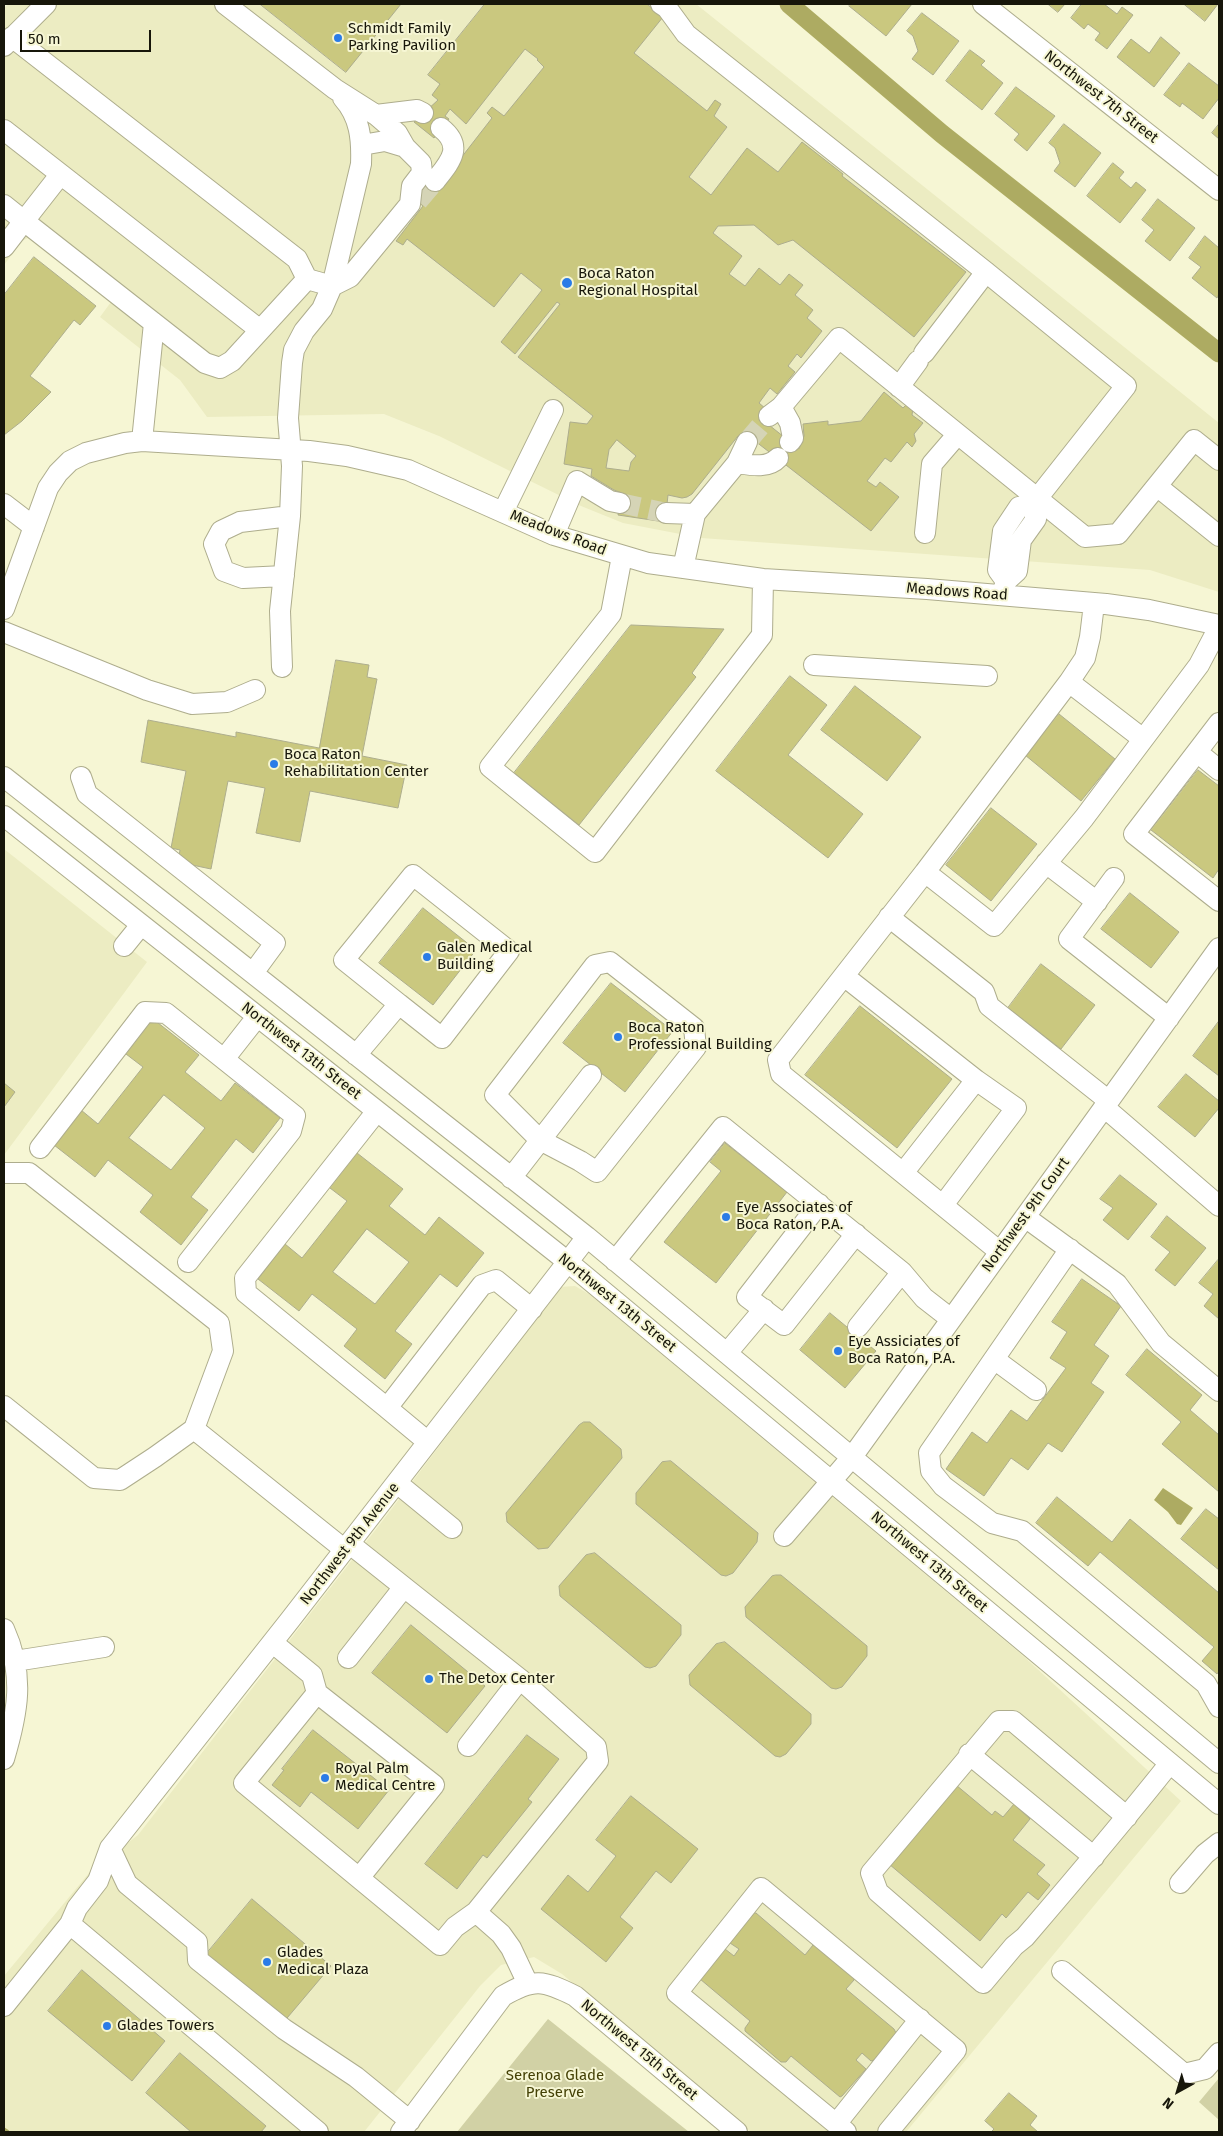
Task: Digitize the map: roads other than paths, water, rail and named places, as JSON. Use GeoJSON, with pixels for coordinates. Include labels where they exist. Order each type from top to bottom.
{"type":"FeatureCollection","features":[{"type":"Feature","properties":{"kind":"street"},"geometry":{"type":"LineString","coordinates":[[46,4],[8,42],[297,259],[307,279],[332,286],[350,278],[414,203],[412,186],[422,173],[421,163],[405,147],[397,133],[376,115],[335,89],[229,5]]}},
{"type":"Feature","properties":{"kind":"street"},"geometry":{"type":"LineString","coordinates":[[661,4],[667,8],[686,34],[986,272],[1126,386],[1034,502],[1036,519],[1021,540],[1017,572],[1004,588]]}},
{"type":"Feature","properties":{"kind":"street","name":"Northwest 7th Street"},"geometry":{"type":"LineString","coordinates":[[983,4],[1219,190]]}},
{"type":"Feature","properties":{"kind":"street"},"geometry":{"type":"LineString","coordinates":[[282,668],[280,610],[290,516],[292,466],[288,418],[294,350],[304,331],[322,309],[332,286],[360,164],[362,145],[359,124],[351,106],[335,89]]}},
{"type":"Feature","properties":{"kind":"street"},"geometry":{"type":"LineString","coordinates":[[376,115],[417,110],[422,113]]}},
{"type":"Feature","properties":{"kind":"street"},"geometry":{"type":"LineString","coordinates":[[435,181],[450,161],[454,149],[452,138],[442,128]]}},
{"type":"Feature","properties":{"kind":"street"},"geometry":{"type":"LineString","coordinates":[[4,130],[260,330]]}},
{"type":"Feature","properties":{"kind":"street"},"geometry":{"type":"LineString","coordinates":[[362,145],[385,141],[405,147]]}},
{"type":"Feature","properties":{"kind":"street"},"geometry":{"type":"LineString","coordinates":[[4,247],[60,175]]}},
{"type":"Feature","properties":{"kind":"street"},"geometry":{"type":"LineString","coordinates":[[4,205],[205,363],[220,368],[232,361],[307,279]]}},
{"type":"Feature","properties":{"kind":"street"},"geometry":{"type":"LineString","coordinates":[[899,387],[986,272]]}},
{"type":"Feature","properties":{"kind":"street"},"geometry":{"type":"LineString","coordinates":[[142,441],[154,323]]}},
{"type":"Feature","properties":{"kind":"street"},"geometry":{"type":"LineString","coordinates":[[790,442],[794,438],[790,423],[775,412],[839,338],[957,435],[1034,502],[1085,537],[1118,534],[1158,487],[1194,440],[1219,460]]}},
{"type":"Feature","properties":{"kind":"street"},"geometry":{"type":"LineString","coordinates":[[503,512],[553,410]]}},
{"type":"Feature","properties":{"kind":"street"},"geometry":{"type":"LineString","coordinates":[[925,533],[932,464],[957,435]]}},
{"type":"Feature","properties":{"kind":"street","name":"Meadows Road"},"geometry":{"type":"LineString","coordinates":[[4,609],[48,488],[58,473],[70,461],[86,452],[105,446],[142,441],[290,450],[347,456],[408,470],[554,535],[622,556],[683,568],[763,579],[1004,588],[1094,604],[1149,610],[1219,626]]}},
{"type":"Feature","properties":{"kind":"street"},"geometry":{"type":"LineString","coordinates":[[683,568],[695,514],[737,464],[747,442]]}},
{"type":"Feature","properties":{"kind":"street"},"geometry":{"type":"LineString","coordinates":[[737,464],[762,466],[775,462],[778,458]]}},
{"type":"Feature","properties":{"kind":"street"},"geometry":{"type":"LineString","coordinates":[[554,535],[577,481],[610,501],[620,503]]}},
{"type":"Feature","properties":{"kind":"street"},"geometry":{"type":"LineString","coordinates":[[1158,487],[1219,536]]}},
{"type":"Feature","properties":{"kind":"street"},"geometry":{"type":"LineString","coordinates":[[4,504],[34,527]]}},
{"type":"Feature","properties":{"kind":"street"},"geometry":{"type":"LineString","coordinates":[[666,512],[695,514]]}},
{"type":"Feature","properties":{"kind":"street"},"geometry":{"type":"LineString","coordinates":[[284,576],[243,578],[224,571],[214,544],[221,531],[240,522],[290,516]]}},
{"type":"Feature","properties":{"kind":"street"},"geometry":{"type":"LineString","coordinates":[[622,556],[611,614],[490,767],[595,852],[762,635],[763,579]]}},
{"type":"Feature","properties":{"kind":"street"},"geometry":{"type":"LineString","coordinates":[[1000,1252],[781,1074],[778,1060],[925,872],[1069,682],[1085,658],[1094,604]]}},
{"type":"Feature","properties":{"kind":"street"},"geometry":{"type":"LineString","coordinates":[[925,872],[994,926],[1084,818],[1199,665],[1219,626]]}},
{"type":"Feature","properties":{"kind":"street"},"geometry":{"type":"LineString","coordinates":[[4,632],[147,690],[192,704],[227,702],[255,690]]}},
{"type":"Feature","properties":{"kind":"street"},"geometry":{"type":"LineString","coordinates":[[814,664],[987,676]]}},
{"type":"Feature","properties":{"kind":"street"},"geometry":{"type":"LineString","coordinates":[[1069,682],[1143,739]]}},
{"type":"Feature","properties":{"kind":"street"},"geometry":{"type":"LineString","coordinates":[[1219,723],[1134,834],[1219,901]]}},
{"type":"Feature","properties":{"kind":"street"},"geometry":{"type":"LineString","coordinates":[[1197,752],[1219,770]]}},
{"type":"Feature","properties":{"kind":"street","name":"Northwest 13th Street"},"geometry":{"type":"LineString","coordinates":[[4,777],[616,1261],[1219,1763]]}},
{"type":"Feature","properties":{"kind":"street"},"geometry":{"type":"LineString","coordinates":[[81,777],[87,794],[275,943],[253,973]]}},
{"type":"Feature","properties":{"kind":"street","name":"Northwest 13th Street"},"geometry":{"type":"LineString","coordinates":[[4,816],[568,1262],[1219,1804]]}},
{"type":"Feature","properties":{"kind":"street"},"geometry":{"type":"LineString","coordinates":[[1046,863],[1096,902]]}},
{"type":"Feature","properties":{"kind":"street"},"geometry":{"type":"LineString","coordinates":[[413,875],[509,951],[442,1038],[399,1004],[344,960],[413,875]]}},
{"type":"Feature","properties":{"kind":"street"},"geometry":{"type":"LineString","coordinates":[[1114,878],[1069,939],[1168,1018]]}},
{"type":"Feature","properties":{"kind":"street"},"geometry":{"type":"LineString","coordinates":[[889,917],[984,992],[990,1006],[1106,1104],[1219,1206]]}},
{"type":"Feature","properties":{"kind":"street"},"geometry":{"type":"LineString","coordinates":[[124,946],[141,924]]}},
{"type":"Feature","properties":{"kind":"street","name":"Northwest 9th Court"},"geometry":{"type":"LineString","coordinates":[[784,1536],[852,1457],[1219,948]]}},
{"type":"Feature","properties":{"kind":"street"},"geometry":{"type":"LineString","coordinates":[[610,962],[694,1028],[696,1047],[597,1172],[540,1140],[495,1095],[595,965],[610,962]]}},
{"type":"Feature","properties":{"kind":"street"},"geometry":{"type":"LineString","coordinates":[[844,976],[976,1080],[1016,1108],[942,1205]]}},
{"type":"Feature","properties":{"kind":"street"},"geometry":{"type":"LineString","coordinates":[[356,1055],[399,1004]]}},
{"type":"Feature","properties":{"kind":"street"},"geometry":{"type":"LineString","coordinates":[[40,1148],[144,1012],[166,1013],[295,1116],[292,1132],[188,1262]]}},
{"type":"Feature","properties":{"kind":"street"},"geometry":{"type":"LineString","coordinates":[[224,1059],[257,1017]]}},
{"type":"Feature","properties":{"kind":"street"},"geometry":{"type":"LineString","coordinates":[[511,1178],[591,1075]]}},
{"type":"Feature","properties":{"kind":"street"},"geometry":{"type":"LineString","coordinates":[[903,1173],[976,1080]]}},
{"type":"Feature","properties":{"kind":"street"},"geometry":{"type":"LineString","coordinates":[[377,1111],[245,1278],[246,1293],[428,1442]]}},
{"type":"Feature","properties":{"kind":"street"},"geometry":{"type":"LineString","coordinates":[[616,1261],[723,1127],[902,1272],[924,1298],[952,1319]]}},
{"type":"Feature","properties":{"kind":"street"},"geometry":{"type":"LineString","coordinates":[[4,1173],[29,1173],[218,1323],[223,1352],[194,1429],[120,1480],[94,1478],[4,1406]]}},
{"type":"Feature","properties":{"kind":"street"},"geometry":{"type":"LineString","coordinates":[[819,1204],[747,1297],[784,1325],[856,1234]]}},
{"type":"Feature","properties":{"kind":"street"},"geometry":{"type":"LineString","coordinates":[[1025,1217],[1117,1284],[1161,1343],[1219,1391]]}},
{"type":"Feature","properties":{"kind":"street","name":"Northwest 9th Avenue"},"geometry":{"type":"LineString","coordinates":[[4,2006],[70,1924],[77,1908],[98,1881],[110,1848],[273,1642],[587,1238]]}},
{"type":"Feature","properties":{"kind":"street"},"geometry":{"type":"LineString","coordinates":[[1070,1249],[929,1452],[931,1471],[943,1486],[992,1524],[1022,1531],[1206,1684],[1219,1707]]}},
{"type":"Feature","properties":{"kind":"street"},"geometry":{"type":"LineString","coordinates":[[858,1327],[902,1272]]}},
{"type":"Feature","properties":{"kind":"street"},"geometry":{"type":"LineString","coordinates":[[387,1408],[482,1285],[496,1280],[532,1309]]}},
{"type":"Feature","properties":{"kind":"street"},"geometry":{"type":"LineString","coordinates":[[727,1353],[764,1309]]}},
{"type":"Feature","properties":{"kind":"street"},"geometry":{"type":"LineString","coordinates":[[994,1359],[1036,1390]]}},
{"type":"Feature","properties":{"kind":"street"},"geometry":{"type":"LineString","coordinates":[[194,1429],[347,1547],[404,1587],[520,1680],[596,1747],[598,1761],[476,1912],[455,1927],[440,1945],[244,1783],[316,1693]]}},
{"type":"Feature","properties":{"kind":"street"},"geometry":{"type":"LineString","coordinates":[[396,1483],[452,1528]]}},
{"type":"Feature","properties":{"kind":"street"},"geometry":{"type":"LineString","coordinates":[[348,1658],[404,1587]]}},
{"type":"Feature","properties":{"kind":"street"},"geometry":{"type":"LineString","coordinates":[[4,1629],[15,1661],[18,1696],[16,1714],[4,1759]]}},
{"type":"Feature","properties":{"kind":"street"},"geometry":{"type":"LineString","coordinates":[[273,1642],[312,1675],[316,1693],[434,1785],[359,1878]]}},
{"type":"Feature","properties":{"kind":"street"},"geometry":{"type":"LineString","coordinates":[[15,1661],[104,1647]]}},
{"type":"Feature","properties":{"kind":"street"},"geometry":{"type":"LineString","coordinates":[[468,1746],[520,1680]]}},
{"type":"Feature","properties":{"kind":"street"},"geometry":{"type":"LineString","coordinates":[[1127,1817],[1013,1721],[999,1721],[969,1754],[871,1874],[878,1892],[984,1982],[1094,1857],[1127,1817],[1170,1763]]}},
{"type":"Feature","properties":{"kind":"street"},"geometry":{"type":"LineString","coordinates":[[969,1754],[1094,1857]]}},
{"type":"Feature","properties":{"kind":"street"},"geometry":{"type":"LineString","coordinates":[[110,1848],[127,1884],[197,1942],[198,1960],[284,2029],[356,2077],[406,2127],[503,1996],[519,1987],[531,1984],[501,1934],[476,1912]]}},
{"type":"Feature","properties":{"kind":"street"},"geometry":{"type":"LineString","coordinates":[[1180,1883],[1216,1850]]}},
{"type":"Feature","properties":{"kind":"street"},"geometry":{"type":"LineString","coordinates":[[888,2132],[956,2050],[920,2019],[761,1888],[677,1993],[841,2128],[920,2019]]}},
{"type":"Feature","properties":{"kind":"street"},"geometry":{"type":"LineString","coordinates":[[70,1924],[306,2128]]}},
{"type":"Feature","properties":{"kind":"street"},"geometry":{"type":"LineString","coordinates":[[1062,1971],[1184,2074],[1204,2069],[1219,2053]]}},
{"type":"Feature","properties":{"kind":"street","name":"Northwest 15th Street"},"geometry":{"type":"LineString","coordinates":[[531,1984],[552,1984],[575,1996],[737,2132]]}},
{"type":"Feature","properties":{"kind":"waterway"},"geometry":{"type":"LineString","coordinates":[[789,4],[942,134],[1219,353]]}},
{"type":"Feature","properties":{"kind":"tunnel"},"geometry":{"type":"LineString","coordinates":[[418,201],[435,181]]}},
{"type":"Feature","properties":{"kind":"tunnel"},"geometry":{"type":"LineString","coordinates":[[747,442],[769,416]]}},
{"type":"Feature","properties":{"kind":"tunnel"},"geometry":{"type":"LineString","coordinates":[[620,503],[666,513]]}},
{"type":"Feature","properties":{"kind":"place","name":"Schmidt Family Parking Pavilion"},"geometry":{"type":"Point","coordinates":[338,38]}},
{"type":"Feature","properties":{"kind":"place","name":"Boca Raton Regional Hospital"},"geometry":{"type":"Point","coordinates":[567,283]}},
{"type":"Feature","properties":{"kind":"place","name":"Boca Raton Rehabilitation Center"},"geometry":{"type":"Point","coordinates":[274,764]}},
{"type":"Feature","properties":{"kind":"place","name":"Galen Medical Building"},"geometry":{"type":"Point","coordinates":[427,957]}},
{"type":"Feature","properties":{"kind":"place","name":"Boca Raton Professional Building"},"geometry":{"type":"Point","coordinates":[618,1037]}},
{"type":"Feature","properties":{"kind":"place","name":"Eye Associates of Boca Raton, P.A."},"geometry":{"type":"Point","coordinates":[726,1217]}},
{"type":"Feature","properties":{"kind":"place","name":"Eye Assiciates of Boca Raton, P.A."},"geometry":{"type":"Point","coordinates":[838,1351]}},
{"type":"Feature","properties":{"kind":"place","name":"The Detox Center"},"geometry":{"type":"Point","coordinates":[429,1679]}},
{"type":"Feature","properties":{"kind":"place","name":"Royal Palm Medical Centre"},"geometry":{"type":"Point","coordinates":[325,1778]}},
{"type":"Feature","properties":{"kind":"place","name":"Glades Medical Plaza"},"geometry":{"type":"Point","coordinates":[267,1962]}},
{"type":"Feature","properties":{"kind":"place","name":"Glades Towers"},"geometry":{"type":"Point","coordinates":[107,2026]}},
{"type":"Feature","properties":{"kind":"park label","name":"Serenoa Glade Preserve"},"geometry":{"type":"Point","coordinates":[555,2084]}}]}
